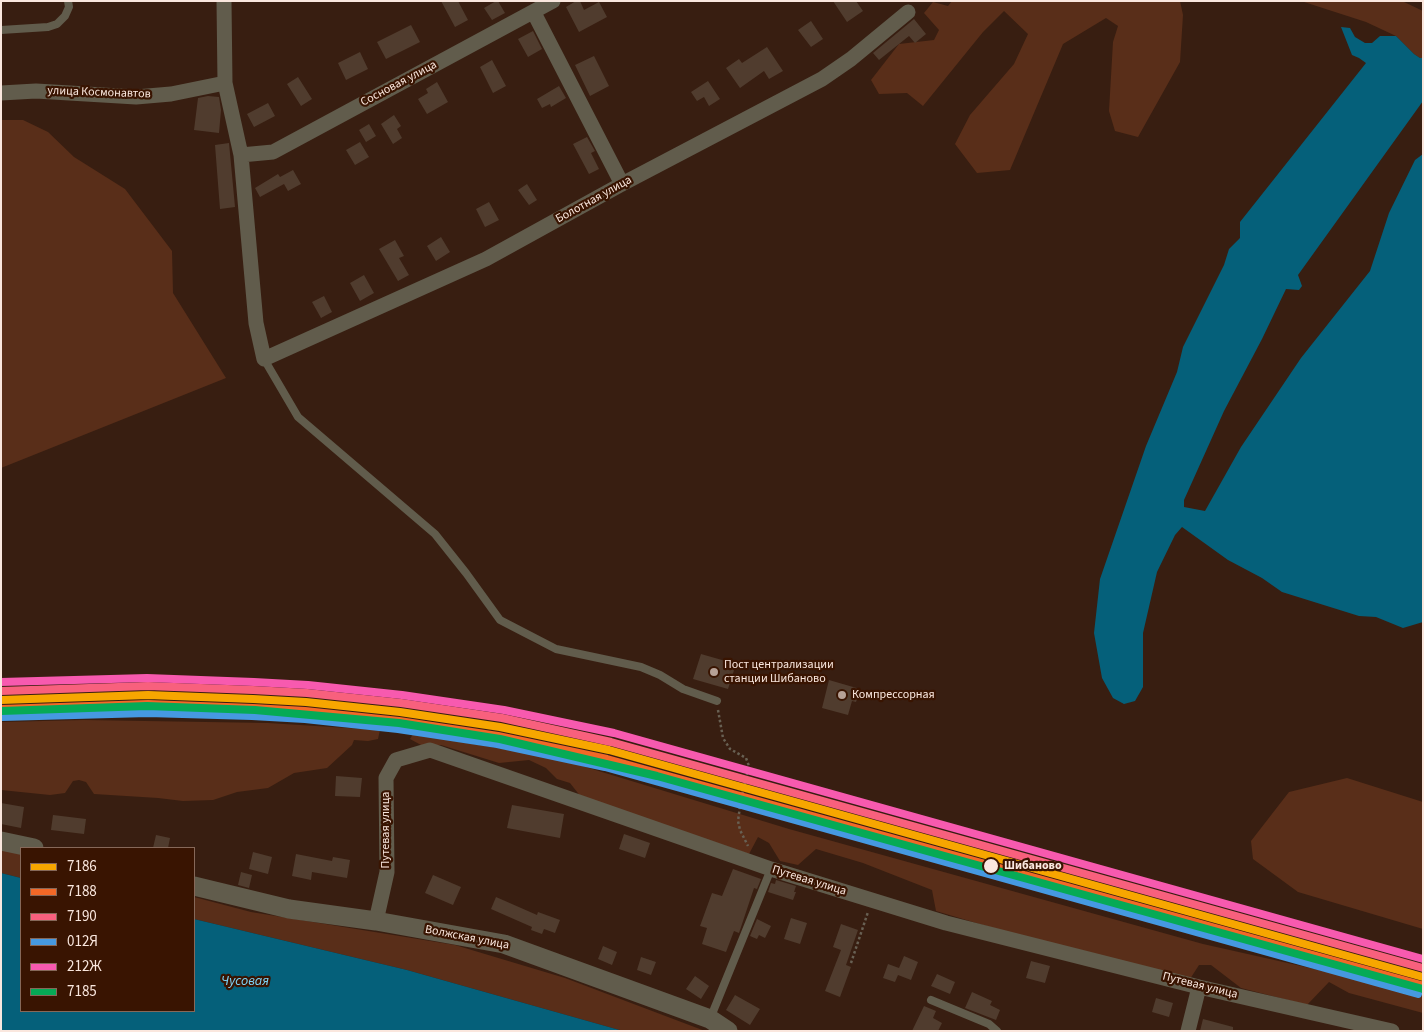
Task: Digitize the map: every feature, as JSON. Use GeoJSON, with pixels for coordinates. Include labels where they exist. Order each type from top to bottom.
{"type":"FeatureCollection","features":[{"type":"Feature","properties":{"kind":"street"},"geometry":{"type":"LineString","coordinates":[[224,1],[225,83],[241,155],[256,323],[264,359]]}},
{"type":"Feature","properties":{"kind":"street","name":"Сосновая улица"},"geometry":{"type":"LineString","coordinates":[[241,155],[273,152],[554,1]]}},
{"type":"Feature","properties":{"kind":"street"},"geometry":{"type":"LineString","coordinates":[[534,12],[622,184]]}},
{"type":"Feature","properties":{"kind":"street","name":"Болотная улица"},"geometry":{"type":"LineString","coordinates":[[264,359],[486,259],[622,184],[822,79],[851,59],[908,12]]}},
{"type":"Feature","properties":{"kind":"street","name":"улица Космонавтов"},"geometry":{"type":"LineString","coordinates":[[1,93],[36,91],[136,97],[171,94],[225,83]]}},
{"type":"Feature","properties":{"kind":"street","name":"Путевая улица"},"geometry":{"type":"LineString","coordinates":[[376,921],[387,872],[386,778],[396,760],[430,750],[771,869],[946,922],[1200,987],[1392,1031]]}},
{"type":"Feature","properties":{"kind":"street"},"geometry":{"type":"LineString","coordinates":[[1,840],[30,847]]}},
{"type":"Feature","properties":{"kind":"street","name":"Волжская улица"},"geometry":{"type":"LineString","coordinates":[[195,886],[289,909],[376,921],[504,944],[710,1020],[728,1031]]}},
{"type":"Feature","properties":{"kind":"street"},"geometry":{"type":"LineString","coordinates":[[1188,1031],[1200,987]]}},
{"type":"Feature","properties":{"kind":"lane"},"geometry":{"type":"LineString","coordinates":[[1,30],[48,27],[57,24],[65,16],[69,7],[68,1]]}},
{"type":"Feature","properties":{"kind":"lane"},"geometry":{"type":"LineString","coordinates":[[264,359],[298,417],[435,534],[500,620],[556,649],[641,667],[660,674],[683,689],[716,701]]}},
{"type":"Feature","properties":{"kind":"lane"},"geometry":{"type":"LineString","coordinates":[[710,1020],[771,869]]}},
{"type":"Feature","properties":{"kind":"lane"},"geometry":{"type":"LineString","coordinates":[[931,1000],[989,1024],[997,1031]]}},
{"type":"Feature","properties":{"kind":"path"},"geometry":{"type":"LineString","coordinates":[[716,701],[723,738],[730,749],[746,758],[749,766],[738,821],[740,830],[753,854],[755,863]]}},
{"type":"Feature","properties":{"kind":"path"},"geometry":{"type":"LineString","coordinates":[[851,963],[871,900]]}},
{"type":"Feature","properties":{"kind":"shaded area"},"geometry":{"type":"Polygon","coordinates":[[[952,1],[1180,1],[1183,15],[1180,62],[1138,137],[1115,131],[1109,111],[1113,42],[1118,26],[1106,18],[1063,44],[1010,170],[977,173],[955,144],[970,115],[1014,64],[1028,34],[1004,11],[983,32],[923,106],[907,93],[879,94],[871,80],[899,44],[934,40],[939,30],[924,13],[933,2],[948,6],[952,1]]]}},
{"type":"Feature","properties":{"kind":"shaded area"},"geometry":{"type":"Polygon","coordinates":[[[1301,1],[1402,1],[1423,11],[1423,58],[1414,54],[1396,36],[1366,22],[1301,1]]]}},
{"type":"Feature","properties":{"kind":"shaded area"},"geometry":{"type":"Polygon","coordinates":[[[1,120],[23,120],[48,132],[74,157],[125,189],[172,251],[173,293],[226,378],[1,468],[1,120]]]}},
{"type":"Feature","properties":{"kind":"shaded area"},"geometry":{"type":"Polygon","coordinates":[[[84,720],[268,723],[380,730],[378,739],[368,741],[354,740],[352,745],[327,768],[294,773],[268,788],[237,792],[213,800],[183,801],[94,794],[86,782],[79,780],[73,781],[65,793],[50,795],[1,790],[1,722],[84,720]]]}},
{"type":"Feature","properties":{"kind":"shaded area"},"geometry":{"type":"Polygon","coordinates":[[[413,734],[556,758],[789,829],[1203,944],[1368,981],[1423,996],[1423,1013],[1349,993],[1329,982],[1307,1005],[1241,988],[1211,965],[1199,965],[1190,979],[1050,945],[936,911],[932,890],[863,863],[816,849],[798,865],[780,861],[769,843],[758,837],[749,854],[581,797],[570,783],[557,779],[546,768],[529,760],[499,763],[441,745],[421,745],[410,739],[413,734]]]}},
{"type":"Feature","properties":{"kind":"shaded area"},"geometry":{"type":"Polygon","coordinates":[[[1347,778],[1423,802],[1423,929],[1298,892],[1253,859],[1251,841],[1289,792],[1347,778]]]}},
{"type":"Feature","properties":{"kind":"shaded area"},"geometry":{"type":"Polygon","coordinates":[[[1,849],[20,854],[20,878],[1,873],[1,849]]]}},
{"type":"Feature","properties":{"kind":"shaded area"},"geometry":{"type":"Polygon","coordinates":[[[195,897],[251,912],[455,945],[565,978],[705,1031],[623,1031],[407,970],[195,919],[195,897]]]}},
{"type":"Feature","properties":{"kind":"water"},"geometry":{"type":"Polygon","coordinates":[[[1341,27],[1350,28],[1355,37],[1365,43],[1372,43],[1380,36],[1396,36],[1414,54],[1423,58],[1423,101],[1298,275],[1302,286],[1299,290],[1286,289],[1224,411],[1184,500],[1184,507],[1205,511],[1241,447],[1301,358],[1370,271],[1389,213],[1415,160],[1423,154],[1423,622],[1403,628],[1376,617],[1359,616],[1282,592],[1262,578],[1228,560],[1182,527],[1175,535],[1157,572],[1143,633],[1143,687],[1135,701],[1124,704],[1113,698],[1102,678],[1094,633],[1100,579],[1146,446],[1177,372],[1183,347],[1224,265],[1229,249],[1240,238],[1240,222],[1366,63],[1352,55],[1341,27]]]}},
{"type":"Feature","properties":{"kind":"water","name":"Чусовая"},"geometry":{"type":"Polygon","coordinates":[[[1,873],[20,878],[20,1012],[195,1012],[195,919],[407,970],[623,1031],[1,1031],[1,873]]]}},
{"type":"Feature","properties":{"kind":"building"},"geometry":{"type":"Polygon","coordinates":[[[441,1],[458,1],[468,20],[455,27],[441,1]]]}},
{"type":"Feature","properties":{"kind":"building"},"geometry":{"type":"Polygon","coordinates":[[[498,1],[505,13],[492,20],[484,8],[498,1]]]}},
{"type":"Feature","properties":{"kind":"building"},"geometry":{"type":"Polygon","coordinates":[[[576,1],[580,1],[584,10],[599,2],[607,17],[579,32],[566,7],[576,1]]]}},
{"type":"Feature","properties":{"kind":"building"},"geometry":{"type":"Polygon","coordinates":[[[833,1],[856,1],[863,11],[847,22],[833,1]]]}},
{"type":"Feature","properties":{"kind":"building"},"geometry":{"type":"Polygon","coordinates":[[[914,19],[926,34],[915,43],[909,36],[879,60],[873,53],[914,19]]]}},
{"type":"Feature","properties":{"kind":"building"},"geometry":{"type":"Polygon","coordinates":[[[811,21],[823,39],[811,47],[798,30],[811,21]]]}},
{"type":"Feature","properties":{"kind":"building"},"geometry":{"type":"Polygon","coordinates":[[[411,25],[420,42],[386,59],[377,42],[411,25]]]}},
{"type":"Feature","properties":{"kind":"building"},"geometry":{"type":"Polygon","coordinates":[[[533,31],[542,49],[528,57],[518,39],[533,31]]]}},
{"type":"Feature","properties":{"kind":"building"},"geometry":{"type":"Polygon","coordinates":[[[767,47],[783,71],[769,79],[764,71],[740,88],[726,68],[739,59],[742,63],[767,47]]]}},
{"type":"Feature","properties":{"kind":"building"},"geometry":{"type":"Polygon","coordinates":[[[360,52],[368,69],[346,80],[338,63],[360,52]]]}},
{"type":"Feature","properties":{"kind":"building"},"geometry":{"type":"Polygon","coordinates":[[[594,56],[609,86],[590,96],[575,65],[594,56]]]}},
{"type":"Feature","properties":{"kind":"building"},"geometry":{"type":"Polygon","coordinates":[[[492,60],[506,86],[493,93],[480,67],[492,60]]]}},
{"type":"Feature","properties":{"kind":"building"},"geometry":{"type":"Polygon","coordinates":[[[298,77],[312,99],[301,106],[287,84],[298,77]]]}},
{"type":"Feature","properties":{"kind":"building"},"geometry":{"type":"Polygon","coordinates":[[[708,81],[720,99],[709,106],[704,97],[697,101],[691,92],[708,81]]]}},
{"type":"Feature","properties":{"kind":"building"},"geometry":{"type":"Polygon","coordinates":[[[437,82],[448,102],[427,114],[418,99],[428,93],[426,89],[437,82]]]}},
{"type":"Feature","properties":{"kind":"building"},"geometry":{"type":"Polygon","coordinates":[[[559,86],[566,98],[551,107],[550,104],[542,108],[537,99],[559,86]]]}},
{"type":"Feature","properties":{"kind":"building"},"geometry":{"type":"Polygon","coordinates":[[[208,96],[219,97],[221,110],[219,133],[194,130],[198,98],[208,96]]]}},
{"type":"Feature","properties":{"kind":"building"},"geometry":{"type":"Polygon","coordinates":[[[268,103],[275,116],[254,127],[247,114],[268,103]]]}},
{"type":"Feature","properties":{"kind":"building"},"geometry":{"type":"Polygon","coordinates":[[[394,115],[401,126],[397,129],[402,138],[393,144],[381,124],[394,115]]]}},
{"type":"Feature","properties":{"kind":"building"},"geometry":{"type":"Polygon","coordinates":[[[369,124],[376,136],[366,142],[359,130],[369,124]]]}},
{"type":"Feature","properties":{"kind":"building"},"geometry":{"type":"Polygon","coordinates":[[[587,137],[595,151],[591,153],[599,169],[589,174],[573,144],[587,137]]]}},
{"type":"Feature","properties":{"kind":"building"},"geometry":{"type":"Polygon","coordinates":[[[360,142],[369,157],[355,165],[346,150],[360,142]]]}},
{"type":"Feature","properties":{"kind":"building"},"geometry":{"type":"Polygon","coordinates":[[[229,143],[235,207],[220,209],[215,145],[229,143]]]}},
{"type":"Feature","properties":{"kind":"building"},"geometry":{"type":"Polygon","coordinates":[[[293,170],[301,184],[288,191],[284,184],[260,197],[255,188],[278,174],[280,177],[293,170]]]}},
{"type":"Feature","properties":{"kind":"building"},"geometry":{"type":"Polygon","coordinates":[[[527,184],[537,200],[529,205],[518,190],[527,184]]]}},
{"type":"Feature","properties":{"kind":"building"},"geometry":{"type":"Polygon","coordinates":[[[489,202],[499,220],[485,227],[476,209],[489,202]]]}},
{"type":"Feature","properties":{"kind":"building"},"geometry":{"type":"Polygon","coordinates":[[[441,237],[450,252],[436,261],[427,246],[441,237]]]}},
{"type":"Feature","properties":{"kind":"building"},"geometry":{"type":"Polygon","coordinates":[[[395,240],[404,256],[399,258],[409,275],[398,281],[379,249],[395,240]]]}},
{"type":"Feature","properties":{"kind":"building"},"geometry":{"type":"Polygon","coordinates":[[[364,275],[374,293],[360,301],[350,283],[364,275]]]}},
{"type":"Feature","properties":{"kind":"building"},"geometry":{"type":"Polygon","coordinates":[[[324,296],[332,312],[321,318],[312,302],[324,296]]]}},
{"type":"Feature","properties":{"kind":"building","name":"Пост централизации станции Шибаново"},"geometry":{"type":"Polygon","coordinates":[[[701,654],[736,664],[728,689],[693,679],[701,654]]]}},
{"type":"Feature","properties":{"kind":"building","name":"Компрессорная"},"geometry":{"type":"Polygon","coordinates":[[[829,680],[860,689],[856,702],[852,701],[848,715],[822,708],[829,680]]]}},
{"type":"Feature","properties":{"kind":"building"},"geometry":{"type":"Polygon","coordinates":[[[336,776],[362,778],[360,797],[335,796],[336,776]]]}},
{"type":"Feature","properties":{"kind":"building"},"geometry":{"type":"Polygon","coordinates":[[[1,803],[24,807],[21,828],[1,824],[1,803]]]}},
{"type":"Feature","properties":{"kind":"building"},"geometry":{"type":"Polygon","coordinates":[[[512,805],[564,814],[560,838],[507,828],[512,805]]]}},
{"type":"Feature","properties":{"kind":"building"},"geometry":{"type":"Polygon","coordinates":[[[53,815],[86,819],[84,834],[51,830],[53,815]]]}},
{"type":"Feature","properties":{"kind":"building"},"geometry":{"type":"Polygon","coordinates":[[[624,834],[650,843],[645,858],[619,849],[624,834]]]}},
{"type":"Feature","properties":{"kind":"building"},"geometry":{"type":"Polygon","coordinates":[[[156,835],[170,838],[168,847],[153,847],[156,835]]]}},
{"type":"Feature","properties":{"kind":"building"},"geometry":{"type":"Polygon","coordinates":[[[253,852],[272,857],[268,874],[249,869],[253,852]]]}},
{"type":"Feature","properties":{"kind":"building"},"geometry":{"type":"Polygon","coordinates":[[[296,854],[332,861],[333,857],[350,860],[347,878],[312,872],[311,880],[292,876],[296,854]]]}},
{"type":"Feature","properties":{"kind":"building"},"geometry":{"type":"Polygon","coordinates":[[[733,869],[761,879],[757,889],[754,888],[739,933],[734,931],[726,952],[702,944],[707,928],[700,926],[712,893],[722,896],[733,869]]]}},
{"type":"Feature","properties":{"kind":"building"},"geometry":{"type":"Polygon","coordinates":[[[241,872],[252,875],[249,888],[238,885],[241,872]]]}},
{"type":"Feature","properties":{"kind":"building"},"geometry":{"type":"Polygon","coordinates":[[[433,875],[461,887],[453,905],[425,893],[433,875]]]}},
{"type":"Feature","properties":{"kind":"building"},"geometry":{"type":"Polygon","coordinates":[[[776,880],[796,886],[793,900],[768,892],[771,883],[775,884],[776,880]]]}},
{"type":"Feature","properties":{"kind":"building"},"geometry":{"type":"Polygon","coordinates":[[[496,897],[537,915],[538,912],[560,920],[555,933],[544,929],[542,934],[531,930],[532,927],[491,909],[496,897]]]}},
{"type":"Feature","properties":{"kind":"building"},"geometry":{"type":"Polygon","coordinates":[[[791,918],[807,923],[800,944],[784,939],[791,918]]]}},
{"type":"Feature","properties":{"kind":"building"},"geometry":{"type":"Polygon","coordinates":[[[757,919],[771,926],[765,938],[759,935],[757,939],[750,936],[757,919]]]}},
{"type":"Feature","properties":{"kind":"building"},"geometry":{"type":"Polygon","coordinates":[[[841,924],[858,930],[846,965],[851,967],[840,997],[825,991],[841,950],[833,947],[841,924]]]}},
{"type":"Feature","properties":{"kind":"building"},"geometry":{"type":"Polygon","coordinates":[[[603,946],[617,952],[612,965],[598,959],[603,946]]]}},
{"type":"Feature","properties":{"kind":"building"},"geometry":{"type":"Polygon","coordinates":[[[904,956],[918,962],[911,980],[898,975],[895,982],[883,978],[888,964],[899,968],[904,956]]]}},
{"type":"Feature","properties":{"kind":"building"},"geometry":{"type":"Polygon","coordinates":[[[641,957],[656,962],[651,975],[637,970],[641,957]]]}},
{"type":"Feature","properties":{"kind":"building"},"geometry":{"type":"Polygon","coordinates":[[[1031,961],[1050,966],[1045,983],[1026,978],[1031,961]]]}},
{"type":"Feature","properties":{"kind":"building"},"geometry":{"type":"Polygon","coordinates":[[[937,974],[955,982],[950,994],[931,986],[937,974]]]}},
{"type":"Feature","properties":{"kind":"building"},"geometry":{"type":"Polygon","coordinates":[[[695,976],[709,986],[701,999],[686,989],[695,976]]]}},
{"type":"Feature","properties":{"kind":"building"},"geometry":{"type":"Polygon","coordinates":[[[972,992],[992,1001],[990,1005],[1000,1010],[996,1020],[965,1008],[972,992]]]}},
{"type":"Feature","properties":{"kind":"building"},"geometry":{"type":"Polygon","coordinates":[[[735,995],[760,1009],[750,1025],[726,1010],[735,995]]]}},
{"type":"Feature","properties":{"kind":"building"},"geometry":{"type":"Polygon","coordinates":[[[1156,998],[1173,1003],[1169,1017],[1152,1012],[1156,998]]]}},
{"type":"Feature","properties":{"kind":"building"},"geometry":{"type":"Polygon","coordinates":[[[924,1006],[936,1011],[933,1018],[942,1023],[938,1031],[912,1031],[924,1006]]]}},
{"type":"Feature","properties":{"kind":"building"},"geometry":{"type":"Polygon","coordinates":[[[1203,1019],[1233,1027],[1233,1031],[1200,1031],[1203,1019]]]}},
{"type":"Feature","properties":{"kind":"transit line","name":"212Ж"},"geometry":{"type":"LineString","coordinates":[[1,682],[147,678],[308,685],[402,695],[504,710],[614,733],[1423,959]]}},
{"type":"Feature","properties":{"kind":"transit line","name":"7190"},"geometry":{"type":"LineString","coordinates":[[1,691],[148,686],[253,690],[307,693],[401,703],[502,718],[611,742],[1423,968]]}},
{"type":"Feature","properties":{"kind":"transit line","name":"7186"},"geometry":{"type":"LineString","coordinates":[[1,700],[148,695],[253,699],[306,702],[400,712],[500,727],[609,750],[1423,977]]}},
{"type":"Feature","properties":{"kind":"transit line","name":"7188"},"geometry":{"type":"LineString","coordinates":[[1,709],[148,704],[253,708],[305,711],[399,721],[498,736],[607,759],[1421,985]]}},
{"type":"Feature","properties":{"kind":"transit line","name":"7185"},"geometry":{"type":"LineString","coordinates":[[1,711],[147,706],[255,710],[399,723],[500,739],[657,776],[1423,989]]}},
{"type":"Feature","properties":{"kind":"transit line","name":"012Я"},"geometry":{"type":"LineString","coordinates":[[2,717],[148,713],[252,716],[305,719],[398,729],[497,744],[605,767],[1418,994]]}},
{"type":"Feature","properties":{"kind":"place","name":"Пост централизации станции Шибаново"},"geometry":{"type":"Point","coordinates":[714,672]}},
{"type":"Feature","properties":{"kind":"place","name":"Компрессорная"},"geometry":{"type":"Point","coordinates":[842,695]}},
{"type":"Feature","properties":{"kind":"place","name":"Шибаново"},"geometry":{"type":"Point","coordinates":[991,866]}}]}
